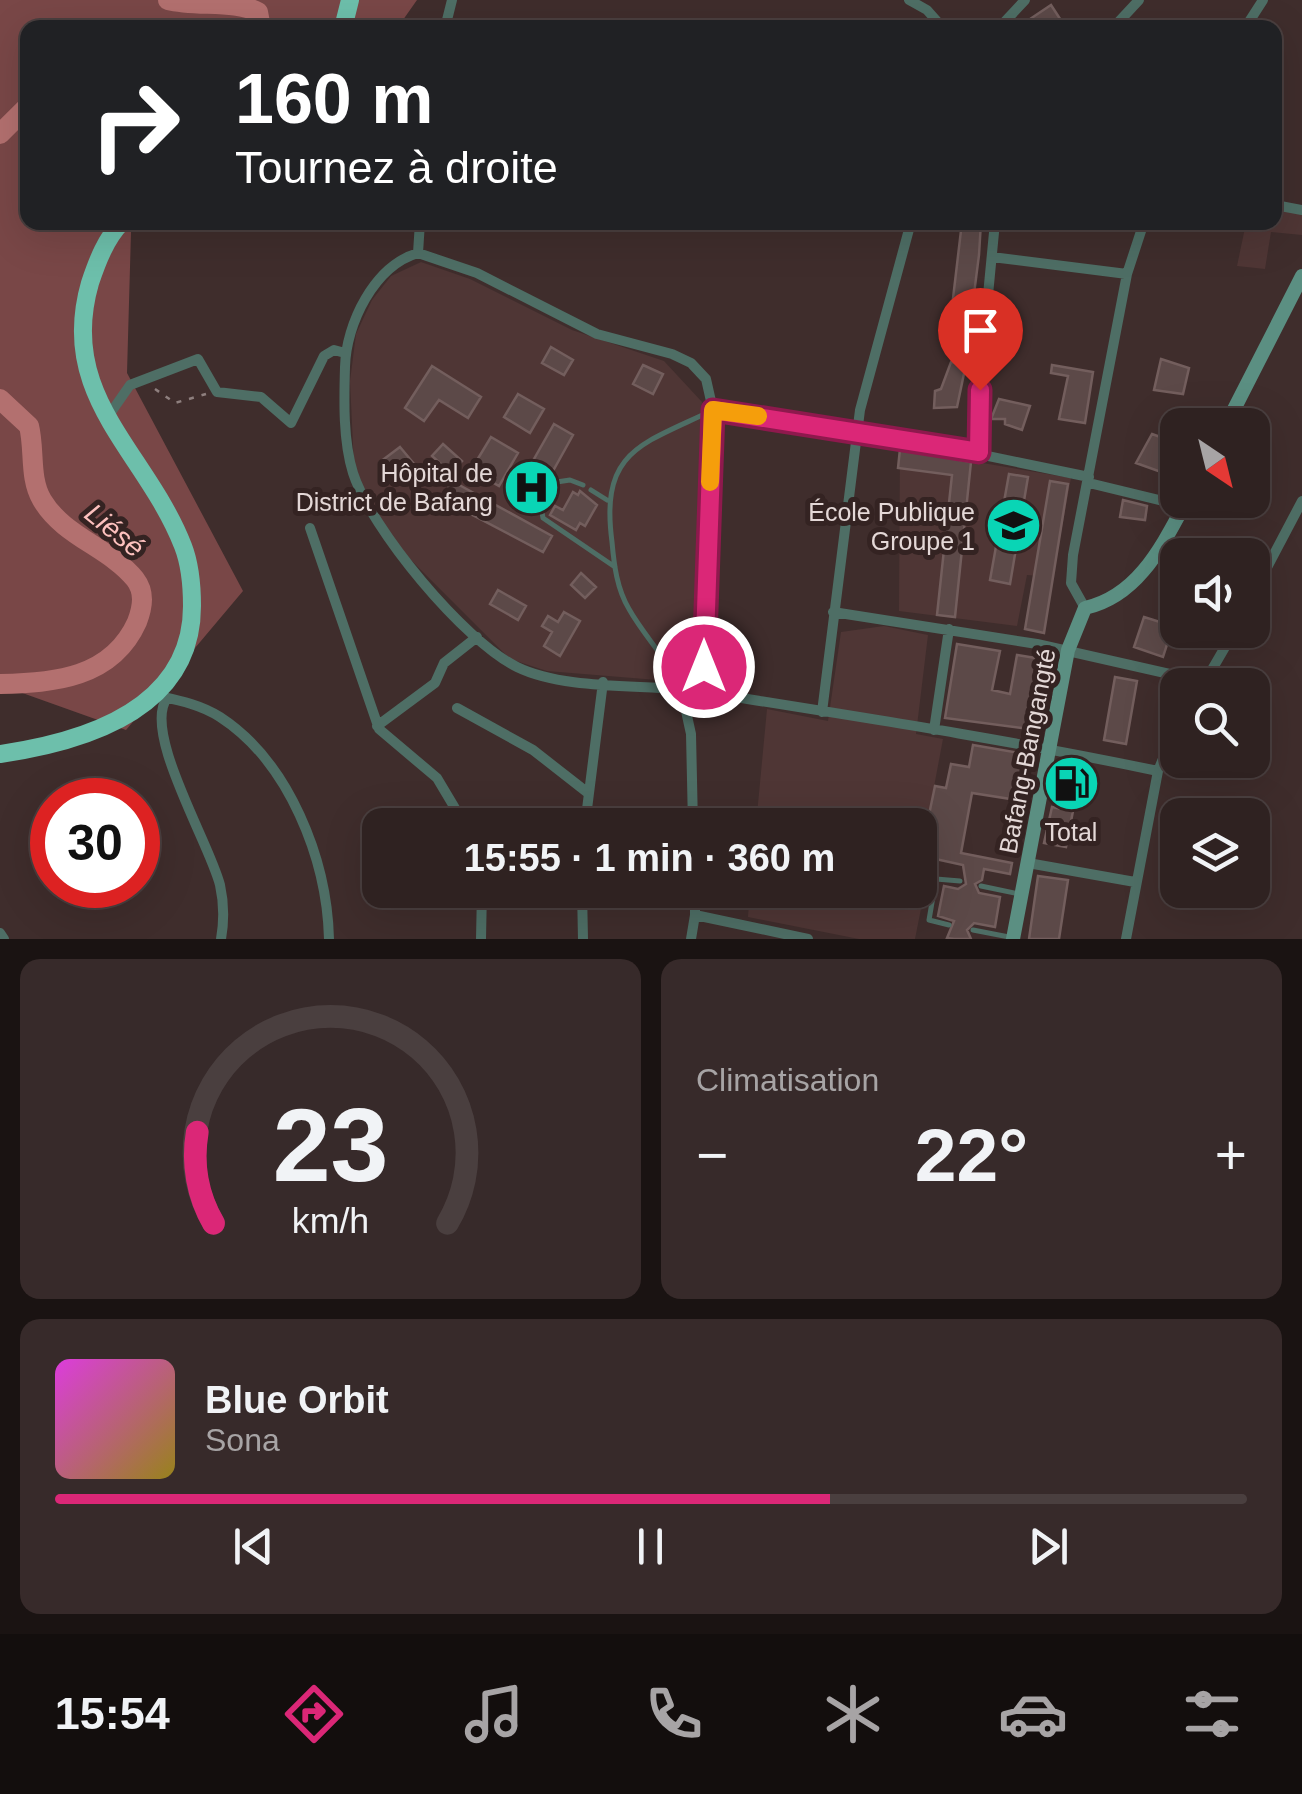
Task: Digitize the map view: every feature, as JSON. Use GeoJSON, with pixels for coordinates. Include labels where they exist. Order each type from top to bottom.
{"type":"FeatureCollection","features":[{"type":"Feature","properties":{"kind":"highway"},"geometry":{"type":"LineString","coordinates":[[0,754],[80,738],[161,697],[189,636],[188,570],[177,534],[106,419],[89,378],[81,331],[94,269],[117,230]]}},
{"type":"Feature","properties":{"kind":"street"},"geometry":{"type":"LineString","coordinates":[[909,0],[936,20]]}},
{"type":"Feature","properties":{"kind":"street"},"geometry":{"type":"LineString","coordinates":[[1007,20],[1026,0]]}},
{"type":"Feature","properties":{"kind":"street"},"geometry":{"type":"LineString","coordinates":[[1120,20],[1138,0]]}},
{"type":"Feature","properties":{"kind":"street"},"geometry":{"type":"LineString","coordinates":[[418,253],[419,230]]}},
{"type":"Feature","properties":{"kind":"street"},"geometry":{"type":"LineString","coordinates":[[822,712],[858,430],[909,230]]}},
{"type":"Feature","properties":{"kind":"street"},"geometry":{"type":"LineString","coordinates":[[979,452],[981,368],[994,230]]}},
{"type":"Feature","properties":{"kind":"street"},"geometry":{"type":"LineString","coordinates":[[1141,230],[1127,274],[1071,583],[1085,608],[1121,593],[1145,570],[1176,518]]}},
{"type":"Feature","properties":{"kind":"street"},"geometry":{"type":"LineString","coordinates":[[704,691],[713,410],[706,379],[690,362],[597,334],[478,272],[418,253],[398,262],[374,287],[352,326],[345,353],[347,442],[362,495],[398,550],[477,637],[521,669],[556,678],[704,691],[1158,771]]}},
{"type":"Feature","properties":{"kind":"street"},"geometry":{"type":"LineString","coordinates":[[992,257],[1127,274]]}},
{"type":"Feature","properties":{"kind":"street"},"geometry":{"type":"LineString","coordinates":[[1235,408],[1302,276]]}},
{"type":"Feature","properties":{"kind":"street"},"geometry":{"type":"LineString","coordinates":[[106,419],[124,390],[198,359],[217,392],[262,397],[290,423],[324,356],[334,350],[345,353]]}},
{"type":"Feature","properties":{"kind":"street"},"geometry":{"type":"LineString","coordinates":[[713,410],[979,452],[1160,497]]}},
{"type":"Feature","properties":{"kind":"street"},"geometry":{"type":"LineString","coordinates":[[1270,561],[1302,500]]}},
{"type":"Feature","properties":{"kind":"street"},"geometry":{"type":"LineString","coordinates":[[310,528],[378,726],[436,778],[455,808]]}},
{"type":"Feature","properties":{"kind":"street","name":"Bafang-Bangangté"},"geometry":{"type":"LineString","coordinates":[[1013,938],[1068,650],[1085,608]]}},
{"type":"Feature","properties":{"kind":"street"},"geometry":{"type":"LineString","coordinates":[[833,612],[1068,650],[1160,673]]}},
{"type":"Feature","properties":{"kind":"street"},"geometry":{"type":"LineString","coordinates":[[934,730],[948,629]]}},
{"type":"Feature","properties":{"kind":"street"},"geometry":{"type":"LineString","coordinates":[[378,726],[434,683],[444,663],[477,637]]}},
{"type":"Feature","properties":{"kind":"street"},"geometry":{"type":"LineString","coordinates":[[587,808],[603,682]]}},
{"type":"Feature","properties":{"kind":"street"},"geometry":{"type":"LineString","coordinates":[[682,692],[691,734],[693,808]]}},
{"type":"Feature","properties":{"kind":"street"},"geometry":{"type":"LineString","coordinates":[[222,939],[220,884],[182,795],[159,726],[161,697],[196,704],[220,717],[251,744],[272,770],[309,836],[329,939]]}},
{"type":"Feature","properties":{"kind":"street"},"geometry":{"type":"LineString","coordinates":[[457,708],[533,750],[588,793]]}},
{"type":"Feature","properties":{"kind":"street"},"geometry":{"type":"LineString","coordinates":[[1126,939],[1160,766]]}},
{"type":"Feature","properties":{"kind":"street"},"geometry":{"type":"LineString","coordinates":[[1028,863],[1135,882]]}},
{"type":"Feature","properties":{"kind":"street"},"geometry":{"type":"LineString","coordinates":[[481,939],[482,908]]}},
{"type":"Feature","properties":{"kind":"street"},"geometry":{"type":"LineString","coordinates":[[583,908],[584,939]]}},
{"type":"Feature","properties":{"kind":"street"},"geometry":{"type":"LineString","coordinates":[[691,939],[695,908]]}},
{"type":"Feature","properties":{"kind":"street"},"geometry":{"type":"LineString","coordinates":[[695,915],[808,939]]}},
{"type":"Feature","properties":{"kind":"lane"},"geometry":{"type":"LineString","coordinates":[[682,692],[626,606],[615,568],[606,500],[616,474],[632,453],[648,440],[713,410]]}},
{"type":"Feature","properties":{"kind":"lane"},"geometry":{"type":"LineString","coordinates":[[583,485],[570,480],[550,484],[540,508],[542,518],[615,568]]}},
{"type":"Feature","properties":{"kind":"lane"},"geometry":{"type":"LineString","coordinates":[[591,490],[606,500]]}},
{"type":"Feature","properties":{"kind":"lane"},"geometry":{"type":"LineString","coordinates":[[949,925],[930,920],[936,879],[960,881]]}},
{"type":"Feature","properties":{"kind":"lane"},"geometry":{"type":"LineString","coordinates":[[981,886],[1022,895]]}},
{"type":"Feature","properties":{"kind":"lane"},"geometry":{"type":"LineString","coordinates":[[973,930],[1013,938]]}},
{"type":"Feature","properties":{"kind":"path"},"geometry":{"type":"LineString","coordinates":[[142,380],[175,403],[217,392]]}},
{"type":"Feature","properties":{"kind":"shaded area"},"geometry":{"type":"Polygon","coordinates":[[[0,0],[417,0],[403,20],[20,20],[20,230],[148,230],[131,232],[127,373],[243,591],[126,730],[0,685],[0,0]]]}},
{"type":"Feature","properties":{"kind":"shaded area"},"geometry":{"type":"Polygon","coordinates":[[[1282,206],[1302,210],[1302,235],[1271,232],[1265,269],[1237,266],[1245,230],[1282,230],[1282,206]]]}},
{"type":"Feature","properties":{"kind":"shaded area","name":"Hôpital de District de Bafang"},"geometry":{"type":"Polygon","coordinates":[[[421,262],[470,279],[572,330],[664,361],[702,402],[698,657],[680,670],[657,680],[547,671],[510,659],[406,555],[372,507],[354,467],[350,381],[356,334],[372,300],[391,276],[421,262]]]}},
{"type":"Feature","properties":{"kind":"shaded area"},"geometry":{"type":"Polygon","coordinates":[[[900,449],[1071,478],[1053,577],[1027,575],[1017,626],[899,611],[900,449]]]}},
{"type":"Feature","properties":{"kind":"shaded area"},"geometry":{"type":"Polygon","coordinates":[[[884,626],[928,635],[916,734],[943,739],[930,808],[758,808],[767,709],[828,721],[841,632],[884,626]]]}},
{"type":"Feature","properties":{"kind":"shaded area"},"geometry":{"type":"Polygon","coordinates":[[[749,908],[921,908],[915,939],[859,939],[748,917],[749,908]]]}},
{"type":"Feature","properties":{"kind":"building"},"geometry":{"type":"Polygon","coordinates":[[[1051,5],[1061,20],[1031,20],[1051,5]]]}},
{"type":"Feature","properties":{"kind":"building"},"geometry":{"type":"Polygon","coordinates":[[[961,230],[981,230],[968,341],[948,341],[961,230]]]}},
{"type":"Feature","properties":{"kind":"building"},"geometry":{"type":"Polygon","coordinates":[[[551,347],[573,360],[564,375],[542,363],[551,347]]]}},
{"type":"Feature","properties":{"kind":"building"},"geometry":{"type":"Polygon","coordinates":[[[1161,359],[1189,368],[1183,394],[1154,390],[1161,359]]]}},
{"type":"Feature","properties":{"kind":"building"},"geometry":{"type":"Polygon","coordinates":[[[951,362],[966,364],[957,407],[934,408],[935,391],[941,389],[951,362]]]}},
{"type":"Feature","properties":{"kind":"building"},"geometry":{"type":"Polygon","coordinates":[[[643,365],[663,374],[653,394],[633,384],[643,365]]]}},
{"type":"Feature","properties":{"kind":"building"},"geometry":{"type":"Polygon","coordinates":[[[1052,365],[1093,372],[1085,423],[1059,419],[1068,376],[1051,373],[1052,365]]]}},
{"type":"Feature","properties":{"kind":"building"},"geometry":{"type":"Polygon","coordinates":[[[432,366],[481,397],[468,418],[439,400],[424,421],[405,408],[432,366]]]}},
{"type":"Feature","properties":{"kind":"building"},"geometry":{"type":"Polygon","coordinates":[[[518,394],[544,409],[530,433],[504,417],[518,394]]]}},
{"type":"Feature","properties":{"kind":"building"},"geometry":{"type":"Polygon","coordinates":[[[999,399],[1030,406],[1022,430],[1005,424],[1005,419],[991,419],[999,399]]]}},
{"type":"Feature","properties":{"kind":"building"},"geometry":{"type":"Polygon","coordinates":[[[554,424],[573,435],[534,505],[514,494],[554,424]]]}},
{"type":"Feature","properties":{"kind":"building"},"geometry":{"type":"Polygon","coordinates":[[[1152,434],[1160,437],[1160,472],[1136,463],[1152,434]]]}},
{"type":"Feature","properties":{"kind":"building"},"geometry":{"type":"Polygon","coordinates":[[[491,437],[518,453],[499,486],[471,470],[491,437]]]}},
{"type":"Feature","properties":{"kind":"building"},"geometry":{"type":"Polygon","coordinates":[[[443,444],[462,461],[451,473],[432,456],[443,444]]]}},
{"type":"Feature","properties":{"kind":"building"},"geometry":{"type":"Polygon","coordinates":[[[400,447],[415,465],[394,481],[380,462],[400,447]]]}},
{"type":"Feature","properties":{"kind":"building"},"geometry":{"type":"Polygon","coordinates":[[[900,449],[971,462],[955,617],[937,615],[952,475],[898,468],[900,449]]]}},
{"type":"Feature","properties":{"kind":"building"},"geometry":{"type":"Polygon","coordinates":[[[1009,474],[1028,477],[1010,584],[990,580],[1009,474]]]}},
{"type":"Feature","properties":{"kind":"building"},"geometry":{"type":"Polygon","coordinates":[[[452,481],[552,536],[543,552],[442,499],[452,481]]]}},
{"type":"Feature","properties":{"kind":"building"},"geometry":{"type":"Polygon","coordinates":[[[1050,481],[1068,484],[1044,633],[1025,629],[1050,481]]]}},
{"type":"Feature","properties":{"kind":"building"},"geometry":{"type":"Polygon","coordinates":[[[580,491],[597,505],[585,526],[580,523],[576,530],[550,515],[555,506],[563,510],[573,492],[578,495],[580,491]]]}},
{"type":"Feature","properties":{"kind":"building"},"geometry":{"type":"Polygon","coordinates":[[[1123,500],[1147,506],[1145,520],[1120,517],[1123,500]]]}},
{"type":"Feature","properties":{"kind":"building"},"geometry":{"type":"Polygon","coordinates":[[[581,573],[596,587],[585,598],[571,585],[581,573]]]}},
{"type":"Feature","properties":{"kind":"building"},"geometry":{"type":"Polygon","coordinates":[[[498,590],[526,606],[518,620],[490,604],[498,590]]]}},
{"type":"Feature","properties":{"kind":"building"},"geometry":{"type":"Polygon","coordinates":[[[564,612],[580,621],[560,656],[544,646],[552,632],[542,626],[548,616],[558,622],[564,612]]]}},
{"type":"Feature","properties":{"kind":"building"},"geometry":{"type":"Polygon","coordinates":[[[1144,617],[1160,622],[1160,648],[1166,648],[1163,657],[1134,647],[1144,617]]]}},
{"type":"Feature","properties":{"kind":"building"},"geometry":{"type":"Polygon","coordinates":[[[957,644],[1000,651],[992,690],[1010,694],[1017,655],[1042,659],[1030,729],[945,718],[957,644]]]}},
{"type":"Feature","properties":{"kind":"building"},"geometry":{"type":"Polygon","coordinates":[[[1115,677],[1137,681],[1126,744],[1104,740],[1115,677]]]}},
{"type":"Feature","properties":{"kind":"building"},"geometry":{"type":"Polygon","coordinates":[[[973,745],[1025,754],[1017,800],[972,793],[961,853],[1012,863],[1010,874],[984,869],[982,880],[975,884],[979,893],[1000,897],[995,927],[974,923],[967,930],[971,939],[954,939],[947,938],[954,921],[938,916],[944,886],[958,889],[966,884],[963,865],[937,859],[937,808],[930,808],[935,786],[946,788],[951,764],[969,767],[973,745]]]}},
{"type":"Feature","properties":{"kind":"building"},"geometry":{"type":"Polygon","coordinates":[[[1052,807],[1073,811],[1066,847],[1044,843],[1052,807]]]}},
{"type":"Feature","properties":{"kind":"building"},"geometry":{"type":"Polygon","coordinates":[[[1038,876],[1068,880],[1059,939],[1029,939],[1038,876]]]}},
{"type":"Feature","properties":{"kind":"waterway","name":"Liésé"},"geometry":{"type":"LineString","coordinates":[[168,0],[249,8],[258,12],[260,20]]}},
{"type":"Feature","properties":{"kind":"waterway","name":"Liésé"},"geometry":{"type":"LineString","coordinates":[[0,134],[20,114]]}},
{"type":"Feature","properties":{"kind":"waterway","name":"Liésé"},"geometry":{"type":"LineString","coordinates":[[0,399],[29,426],[35,483],[51,513],[124,568],[138,584],[142,599],[137,622],[126,641],[97,666],[60,679],[0,684]]}},
{"type":"Feature","properties":{"kind":"slow traffic"},"geometry":{"type":"LineString","coordinates":[[710,482],[713,410],[758,416]]}},
{"type":"Feature","properties":{"kind":"place","name":"Hôpital de District de Bafang"},"geometry":{"type":"Point","coordinates":[532,487]}},
{"type":"Feature","properties":{"kind":"place","name":"École Publique Groupe 1"},"geometry":{"type":"Point","coordinates":[1014,526]}},
{"type":"Feature","properties":{"kind":"place","name":"Total"},"geometry":{"type":"Point","coordinates":[1071,783]}},
{"type":"Feature","properties":{"kind":"route"},"geometry":{"type":"LineString","coordinates":[[704,667],[705,550],[713,410],[979,452],[980,390]]}}]}
